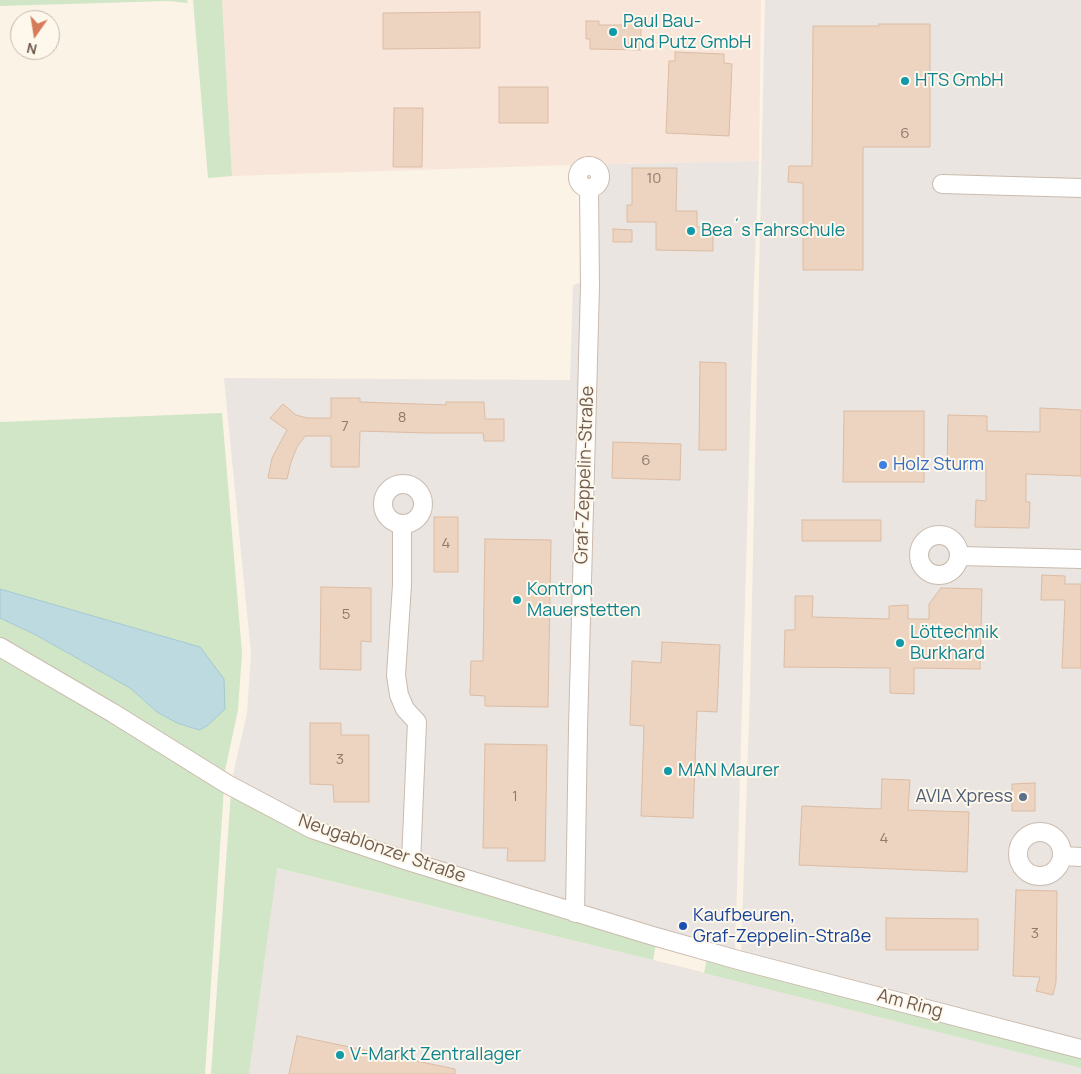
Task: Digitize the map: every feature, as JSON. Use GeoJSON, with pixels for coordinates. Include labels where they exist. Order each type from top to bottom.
{"type":"FeatureCollection","features":[{"type":"Feature","properties":{"kind":"street"},"geometry":{"type":"LineString","coordinates":[[942,184],[1081,188]]}},
{"type":"Feature","properties":{"kind":"street","name":"Graf-Zeppelin-Straße"},"geometry":{"type":"LineString","coordinates":[[575,913],[577,766],[590,286],[588,188]]}},
{"type":"Feature","properties":{"kind":"street"},"geometry":{"type":"LineString","coordinates":[[402,524],[402,585],[396,675],[399,694],[405,709],[417,722],[411,862]]}},
{"type":"Feature","properties":{"kind":"street"},"geometry":{"type":"LineString","coordinates":[[959,556],[1081,558]]}},
{"type":"Feature","properties":{"kind":"street","name":"Neugablonzer Straße"},"geometry":{"type":"LineString","coordinates":[[0,647],[113,713],[227,784],[312,829],[575,913],[738,960]]}},
{"type":"Feature","properties":{"kind":"street"},"geometry":{"type":"LineString","coordinates":[[1063,856],[1081,857]]}},
{"type":"Feature","properties":{"kind":"street","name":"Am Ring"},"geometry":{"type":"LineString","coordinates":[[738,960],[1081,1049]]}},
{"type":"Feature","properties":{"kind":"shaded area"},"geometry":{"type":"Polygon","coordinates":[[[222,0],[761,0],[759,161],[232,176],[222,0]]]}},
{"type":"Feature","properties":{"kind":"shaded area"},"geometry":{"type":"Polygon","coordinates":[[[765,0],[1081,0],[1081,1045],[741,956],[750,693],[765,0]]]}},
{"type":"Feature","properties":{"kind":"shaded area"},"geometry":{"type":"Polygon","coordinates":[[[759,161],[735,955],[314,823],[232,779],[247,713],[251,654],[224,378],[570,380],[573,285],[586,281],[587,193],[570,184],[570,165],[759,161]]]}},
{"type":"Feature","properties":{"kind":"shaded area"},"geometry":{"type":"Polygon","coordinates":[[[276,868],[682,967],[1081,1068],[1081,1074],[249,1074],[276,868]]]}},
{"type":"Feature","properties":{"kind":"green space"},"geometry":{"type":"Polygon","coordinates":[[[0,0],[187,0],[188,3],[168,1],[0,6],[0,0]]]}},
{"type":"Feature","properties":{"kind":"green space"},"geometry":{"type":"Polygon","coordinates":[[[193,0],[222,0],[232,176],[208,178],[193,0]]]}},
{"type":"Feature","properties":{"kind":"green space"},"geometry":{"type":"Polygon","coordinates":[[[222,413],[242,653],[238,710],[224,775],[0,641],[0,618],[36,635],[130,688],[157,712],[177,723],[198,730],[207,726],[200,647],[0,589],[0,422],[222,413]]]}},
{"type":"Feature","properties":{"kind":"green space"},"geometry":{"type":"Polygon","coordinates":[[[0,652],[224,787],[205,1074],[0,1074],[0,652]]]}},
{"type":"Feature","properties":{"kind":"green space"},"geometry":{"type":"Polygon","coordinates":[[[231,792],[656,944],[653,960],[277,868],[249,1074],[211,1074],[231,792]]]}},
{"type":"Feature","properties":{"kind":"green space"},"geometry":{"type":"Polygon","coordinates":[[[707,959],[1081,1053],[1081,1068],[704,973],[707,959]]]}},
{"type":"Feature","properties":{"kind":"water"},"geometry":{"type":"Polygon","coordinates":[[[0,589],[200,647],[224,679],[225,709],[207,726],[199,730],[177,723],[157,712],[130,688],[36,635],[0,618],[0,589]]]}},
{"type":"Feature","properties":{"kind":"building"},"geometry":{"type":"Polygon","coordinates":[[[480,12],[480,48],[383,49],[383,13],[480,12]]]}},
{"type":"Feature","properties":{"kind":"building","name":"Paul Bau- und Putz GmbH"},"geometry":{"type":"Polygon","coordinates":[[[586,21],[599,21],[599,25],[625,25],[625,21],[641,21],[641,50],[590,49],[590,39],[586,39],[586,21]]]}},
{"type":"Feature","properties":{"kind":"building"},"geometry":{"type":"Polygon","coordinates":[[[879,24],[930,24],[930,147],[863,147],[863,270],[803,270],[803,183],[788,182],[789,166],[812,166],[813,26],[879,26],[879,24]]]}},
{"type":"Feature","properties":{"kind":"building"},"geometry":{"type":"Polygon","coordinates":[[[675,52],[724,54],[724,63],[732,64],[729,136],[666,133],[669,61],[675,61],[675,52]]]}},
{"type":"Feature","properties":{"kind":"building"},"geometry":{"type":"Polygon","coordinates":[[[499,87],[548,87],[548,123],[499,123],[499,87]]]}},
{"type":"Feature","properties":{"kind":"building"},"geometry":{"type":"Polygon","coordinates":[[[394,108],[423,108],[422,167],[393,167],[394,108]]]}},
{"type":"Feature","properties":{"kind":"building"},"geometry":{"type":"Polygon","coordinates":[[[632,168],[677,168],[676,211],[697,211],[697,227],[713,227],[713,251],[656,250],[656,222],[627,222],[627,205],[632,205],[632,168]]]}},
{"type":"Feature","properties":{"kind":"building"},"geometry":{"type":"Polygon","coordinates":[[[613,229],[632,230],[632,242],[613,242],[613,229]]]}},
{"type":"Feature","properties":{"kind":"building"},"geometry":{"type":"Polygon","coordinates":[[[700,362],[726,363],[726,450],[699,450],[700,362]]]}},
{"type":"Feature","properties":{"kind":"building"},"geometry":{"type":"Polygon","coordinates":[[[331,398],[360,398],[360,402],[446,405],[446,402],[484,402],[485,419],[504,419],[504,441],[484,441],[483,433],[360,431],[359,467],[331,467],[331,436],[305,436],[297,447],[287,479],[268,478],[272,458],[287,430],[270,418],[283,404],[296,415],[307,418],[331,418],[331,398]]]}},
{"type":"Feature","properties":{"kind":"building"},"geometry":{"type":"Polygon","coordinates":[[[1040,408],[1081,410],[1081,476],[1026,474],[1026,502],[1030,502],[1029,528],[975,527],[976,500],[986,501],[986,468],[947,467],[948,415],[987,416],[987,431],[1040,432],[1040,408]]]}},
{"type":"Feature","properties":{"kind":"building"},"geometry":{"type":"Polygon","coordinates":[[[844,411],[924,411],[924,482],[843,482],[844,411]]]}},
{"type":"Feature","properties":{"kind":"building"},"geometry":{"type":"Polygon","coordinates":[[[613,442],[681,444],[680,480],[612,478],[613,442]]]}},
{"type":"Feature","properties":{"kind":"building"},"geometry":{"type":"Polygon","coordinates":[[[434,517],[458,517],[458,572],[434,572],[434,517]]]}},
{"type":"Feature","properties":{"kind":"building"},"geometry":{"type":"Polygon","coordinates":[[[802,520],[881,520],[881,541],[802,541],[802,520]]]}},
{"type":"Feature","properties":{"kind":"building","name":"Kontron Mauerstetten"},"geometry":{"type":"Polygon","coordinates":[[[485,539],[551,540],[548,707],[485,706],[485,696],[470,695],[471,661],[483,661],[485,539]]]}},
{"type":"Feature","properties":{"kind":"building"},"geometry":{"type":"Polygon","coordinates":[[[1042,575],[1065,576],[1065,584],[1081,584],[1081,668],[1062,668],[1065,600],[1041,600],[1042,575]]]}},
{"type":"Feature","properties":{"kind":"building"},"geometry":{"type":"Polygon","coordinates":[[[321,587],[371,588],[371,642],[361,641],[361,670],[320,669],[321,587]]]}},
{"type":"Feature","properties":{"kind":"building","name":"Löttechnik Burkhard"},"geometry":{"type":"Polygon","coordinates":[[[941,588],[982,589],[980,669],[914,668],[914,694],[890,693],[890,668],[784,667],[785,630],[795,630],[795,596],[813,596],[812,617],[889,619],[889,606],[908,605],[908,619],[929,619],[929,604],[941,588]]]}},
{"type":"Feature","properties":{"kind":"building","name":"MAN Maurer"},"geometry":{"type":"Polygon","coordinates":[[[662,642],[720,645],[717,712],[697,711],[693,818],[641,816],[644,726],[630,725],[632,661],[661,663],[662,642]]]}},
{"type":"Feature","properties":{"kind":"building"},"geometry":{"type":"Polygon","coordinates":[[[310,723],[341,723],[341,735],[369,735],[369,802],[334,802],[333,785],[310,784],[310,723]]]}},
{"type":"Feature","properties":{"kind":"building"},"geometry":{"type":"Polygon","coordinates":[[[485,744],[547,745],[545,861],[507,861],[508,848],[483,848],[485,744]]]}},
{"type":"Feature","properties":{"kind":"building"},"geometry":{"type":"Polygon","coordinates":[[[882,779],[910,780],[908,810],[969,812],[967,872],[799,865],[802,806],[881,809],[882,779]]]}},
{"type":"Feature","properties":{"kind":"building","name":"AVIA Xpress"},"geometry":{"type":"Polygon","coordinates":[[[1035,783],[1035,811],[1012,811],[1012,784],[1035,783]]]}},
{"type":"Feature","properties":{"kind":"building"},"geometry":{"type":"Polygon","coordinates":[[[1016,890],[1057,891],[1056,982],[1053,995],[1036,991],[1040,977],[1013,976],[1016,890]]]}},
{"type":"Feature","properties":{"kind":"building"},"geometry":{"type":"Polygon","coordinates":[[[886,918],[978,919],[978,950],[886,950],[886,918]]]}},
{"type":"Feature","properties":{"kind":"building","name":"V-Markt Zentrallager"},"geometry":{"type":"Polygon","coordinates":[[[297,1036],[455,1069],[455,1074],[289,1074],[297,1036]]]}},
{"type":"Feature","properties":{"kind":"place","name":"Paul Bau- und Putz GmbH"},"geometry":{"type":"Point","coordinates":[613,32]}},
{"type":"Feature","properties":{"kind":"place","name":"HTS GmbH"},"geometry":{"type":"Point","coordinates":[905,81]}},
{"type":"Feature","properties":{"kind":"place","name":"Bea´s Fahrschule"},"geometry":{"type":"Point","coordinates":[691,231]}},
{"type":"Feature","properties":{"kind":"place","name":"Holz Sturm"},"geometry":{"type":"Point","coordinates":[883,465]}},
{"type":"Feature","properties":{"kind":"place","name":"Kontron Mauerstetten"},"geometry":{"type":"Point","coordinates":[517,600]}},
{"type":"Feature","properties":{"kind":"place","name":"Löttechnik Burkhard"},"geometry":{"type":"Point","coordinates":[900,643]}},
{"type":"Feature","properties":{"kind":"place","name":"MAN Maurer"},"geometry":{"type":"Point","coordinates":[668,771]}},
{"type":"Feature","properties":{"kind":"place","name":"AVIA Xpress"},"geometry":{"type":"Point","coordinates":[1023,797]}},
{"type":"Feature","properties":{"kind":"place","name":"Kaufbeuren, Graf-Zeppelin-Straße"},"geometry":{"type":"Point","coordinates":[683,926]}},
{"type":"Feature","properties":{"kind":"place","name":"V-Markt Zentrallager"},"geometry":{"type":"Point","coordinates":[340,1055]}}]}
